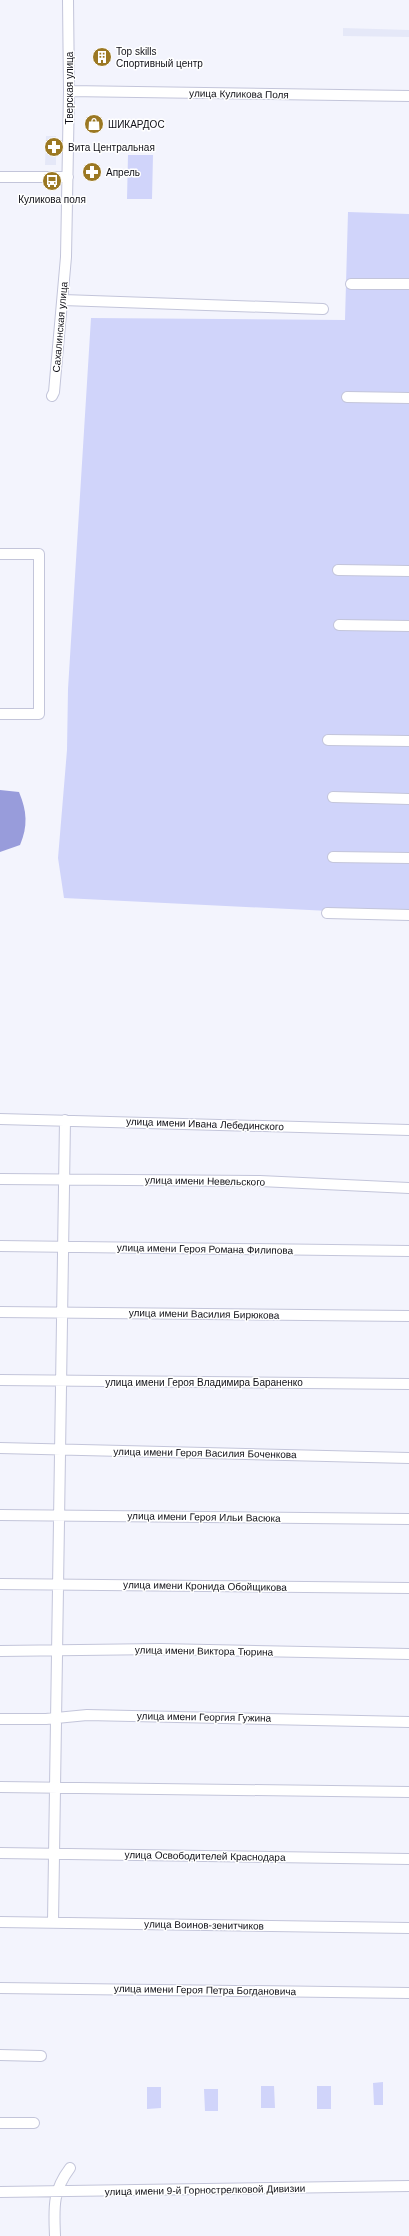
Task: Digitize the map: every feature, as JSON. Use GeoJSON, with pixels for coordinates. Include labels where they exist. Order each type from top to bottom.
{"type":"FeatureCollection","features":[{"type":"Feature","properties":{"kind":"street","name":"Тверская улица"},"geometry":{"type":"LineString","coordinates":[[66,257],[69,91],[68,0]]}},
{"type":"Feature","properties":{"kind":"street","name":"улица Куликова Поля"},"geometry":{"type":"LineString","coordinates":[[69,91],[409,96]]}},
{"type":"Feature","properties":{"kind":"street"},"geometry":{"type":"LineString","coordinates":[[0,177],[68,177]]}},
{"type":"Feature","properties":{"kind":"street","name":"Сахалинская улица"},"geometry":{"type":"LineString","coordinates":[[52,396],[54,392],[66,257]]}},
{"type":"Feature","properties":{"kind":"street"},"geometry":{"type":"LineString","coordinates":[[351,284],[409,284]]}},
{"type":"Feature","properties":{"kind":"street"},"geometry":{"type":"LineString","coordinates":[[62,300],[323,309]]}},
{"type":"Feature","properties":{"kind":"street"},"geometry":{"type":"LineString","coordinates":[[347,397],[409,398]]}},
{"type":"Feature","properties":{"kind":"street"},"geometry":{"type":"LineString","coordinates":[[0,554],[39,554],[39,714],[0,714]]}},
{"type":"Feature","properties":{"kind":"street"},"geometry":{"type":"LineString","coordinates":[[338,570],[409,571]]}},
{"type":"Feature","properties":{"kind":"street"},"geometry":{"type":"LineString","coordinates":[[338,624],[409,626]]}},
{"type":"Feature","properties":{"kind":"street"},"geometry":{"type":"LineString","coordinates":[[328,740],[409,742]]}},
{"type":"Feature","properties":{"kind":"street"},"geometry":{"type":"LineString","coordinates":[[333,797],[409,799]]}},
{"type":"Feature","properties":{"kind":"street"},"geometry":{"type":"LineString","coordinates":[[333,857],[409,858]]}},
{"type":"Feature","properties":{"kind":"street"},"geometry":{"type":"LineString","coordinates":[[327,913],[409,915]]}},
{"type":"Feature","properties":{"kind":"street","name":"улица имени Ивана Лебединского"},"geometry":{"type":"LineString","coordinates":[[0,1118],[409,1130]]}},
{"type":"Feature","properties":{"kind":"street"},"geometry":{"type":"LineString","coordinates":[[52,1922],[65,1120]]}},
{"type":"Feature","properties":{"kind":"street","name":"улица имени Невельского"},"geometry":{"type":"LineString","coordinates":[[0,1179],[260,1181],[409,1188]]}},
{"type":"Feature","properties":{"kind":"street","name":"улица имени Героя Романа Филипова"},"geometry":{"type":"LineString","coordinates":[[0,1246],[409,1251]]}},
{"type":"Feature","properties":{"kind":"street","name":"улица имени Василия Бирюкова"},"geometry":{"type":"LineString","coordinates":[[0,1312],[409,1316]]}},
{"type":"Feature","properties":{"kind":"street","name":"улица имени Героя Владимира Бараненко"},"geometry":{"type":"LineString","coordinates":[[0,1380],[409,1384]]}},
{"type":"Feature","properties":{"kind":"street","name":"улица имени Героя Василия Боченкова"},"geometry":{"type":"LineString","coordinates":[[0,1448],[409,1458]]}},
{"type":"Feature","properties":{"kind":"street","name":"улица имени Героя Ильи Васюка"},"geometry":{"type":"LineString","coordinates":[[0,1515],[409,1519]]}},
{"type":"Feature","properties":{"kind":"street","name":"улица имени Кронида Обойщикова"},"geometry":{"type":"LineString","coordinates":[[0,1584],[409,1588]]}},
{"type":"Feature","properties":{"kind":"street","name":"улица имени Виктора Тюрина"},"geometry":{"type":"LineString","coordinates":[[0,1651],[57,1652],[160,1649],[409,1654]]}},
{"type":"Feature","properties":{"kind":"street","name":"улица имени Георгия Гужина"},"geometry":{"type":"LineString","coordinates":[[0,1719],[56,1718],[87,1715],[409,1722]]}},
{"type":"Feature","properties":{"kind":"street"},"geometry":{"type":"LineString","coordinates":[[0,1786],[409,1792]]}},
{"type":"Feature","properties":{"kind":"street","name":"улица Освободителей Краснодара"},"geometry":{"type":"LineString","coordinates":[[0,1853],[409,1859]]}},
{"type":"Feature","properties":{"kind":"street","name":"улица Воинов-зенитчиков"},"geometry":{"type":"LineString","coordinates":[[0,1922],[409,1928]]}},
{"type":"Feature","properties":{"kind":"street","name":"улица имени Героя Петра Богдановича"},"geometry":{"type":"LineString","coordinates":[[0,1988],[409,1993]]}},
{"type":"Feature","properties":{"kind":"street"},"geometry":{"type":"LineString","coordinates":[[0,2055],[40,2056]]}},
{"type":"Feature","properties":{"kind":"street"},"geometry":{"type":"LineString","coordinates":[[0,2123],[34,2123]]}},
{"type":"Feature","properties":{"kind":"street"},"geometry":{"type":"LineString","coordinates":[[55,2236],[54,2201],[62,2179],[70,2168]]}},
{"type":"Feature","properties":{"kind":"street","name":"улица имени 9-й Горнострелковой Дивизии"},"geometry":{"type":"LineString","coordinates":[[0,2192],[409,2186]]}},
{"type":"Feature","properties":{"kind":"shaded area"},"geometry":{"type":"Polygon","coordinates":[[[343,28],[409,30],[409,37],[343,36],[343,28]]]}},
{"type":"Feature","properties":{"kind":"shaded area"},"geometry":{"type":"Polygon","coordinates":[[[46,136],[56,136],[56,165],[45,165],[46,136]]]}},
{"type":"Feature","properties":{"kind":"shaded area"},"geometry":{"type":"Polygon","coordinates":[[[128,155],[153,155],[152,199],[127,199],[128,155]]]}},
{"type":"Feature","properties":{"kind":"shaded area"},"geometry":{"type":"Polygon","coordinates":[[[348,212],[409,214],[409,915],[64,898],[58,858],[67,750],[68,689],[91,318],[345,320],[348,212]]]}},
{"type":"Feature","properties":{"kind":"shaded area"},"geometry":{"type":"Polygon","coordinates":[[[383,2082],[383,2105],[374,2105],[373,2083],[383,2082]]]}},
{"type":"Feature","properties":{"kind":"shaded area"},"geometry":{"type":"Polygon","coordinates":[[[261,2086],[274,2086],[275,2108],[261,2108],[261,2086]]]}},
{"type":"Feature","properties":{"kind":"shaded area"},"geometry":{"type":"Polygon","coordinates":[[[317,2086],[331,2086],[331,2109],[317,2109],[317,2086]]]}},
{"type":"Feature","properties":{"kind":"shaded area"},"geometry":{"type":"Polygon","coordinates":[[[147,2087],[161,2087],[161,2108],[147,2109],[147,2087]]]}},
{"type":"Feature","properties":{"kind":"shaded area"},"geometry":{"type":"Polygon","coordinates":[[[204,2089],[218,2089],[218,2111],[205,2111],[204,2089]]]}},
{"type":"Feature","properties":{"kind":"water"},"geometry":{"type":"Polygon","coordinates":[[[0,790],[19,792],[26,818],[23,838],[20,845],[0,852],[0,790]]]}},
{"type":"Feature","properties":{"kind":"place","name":"Top skills Спортивный центр"},"geometry":{"type":"Point","coordinates":[102,57]}},
{"type":"Feature","properties":{"kind":"place","name":"ШИКАРДОС"},"geometry":{"type":"Point","coordinates":[94,124]}},
{"type":"Feature","properties":{"kind":"place","name":"Вита Центральная"},"geometry":{"type":"Point","coordinates":[54,147]}},
{"type":"Feature","properties":{"kind":"place","name":"Апрель"},"geometry":{"type":"Point","coordinates":[92,172]}},
{"type":"Feature","properties":{"kind":"place","name":"Куликова поля"},"geometry":{"type":"Point","coordinates":[52,181]}}]}
